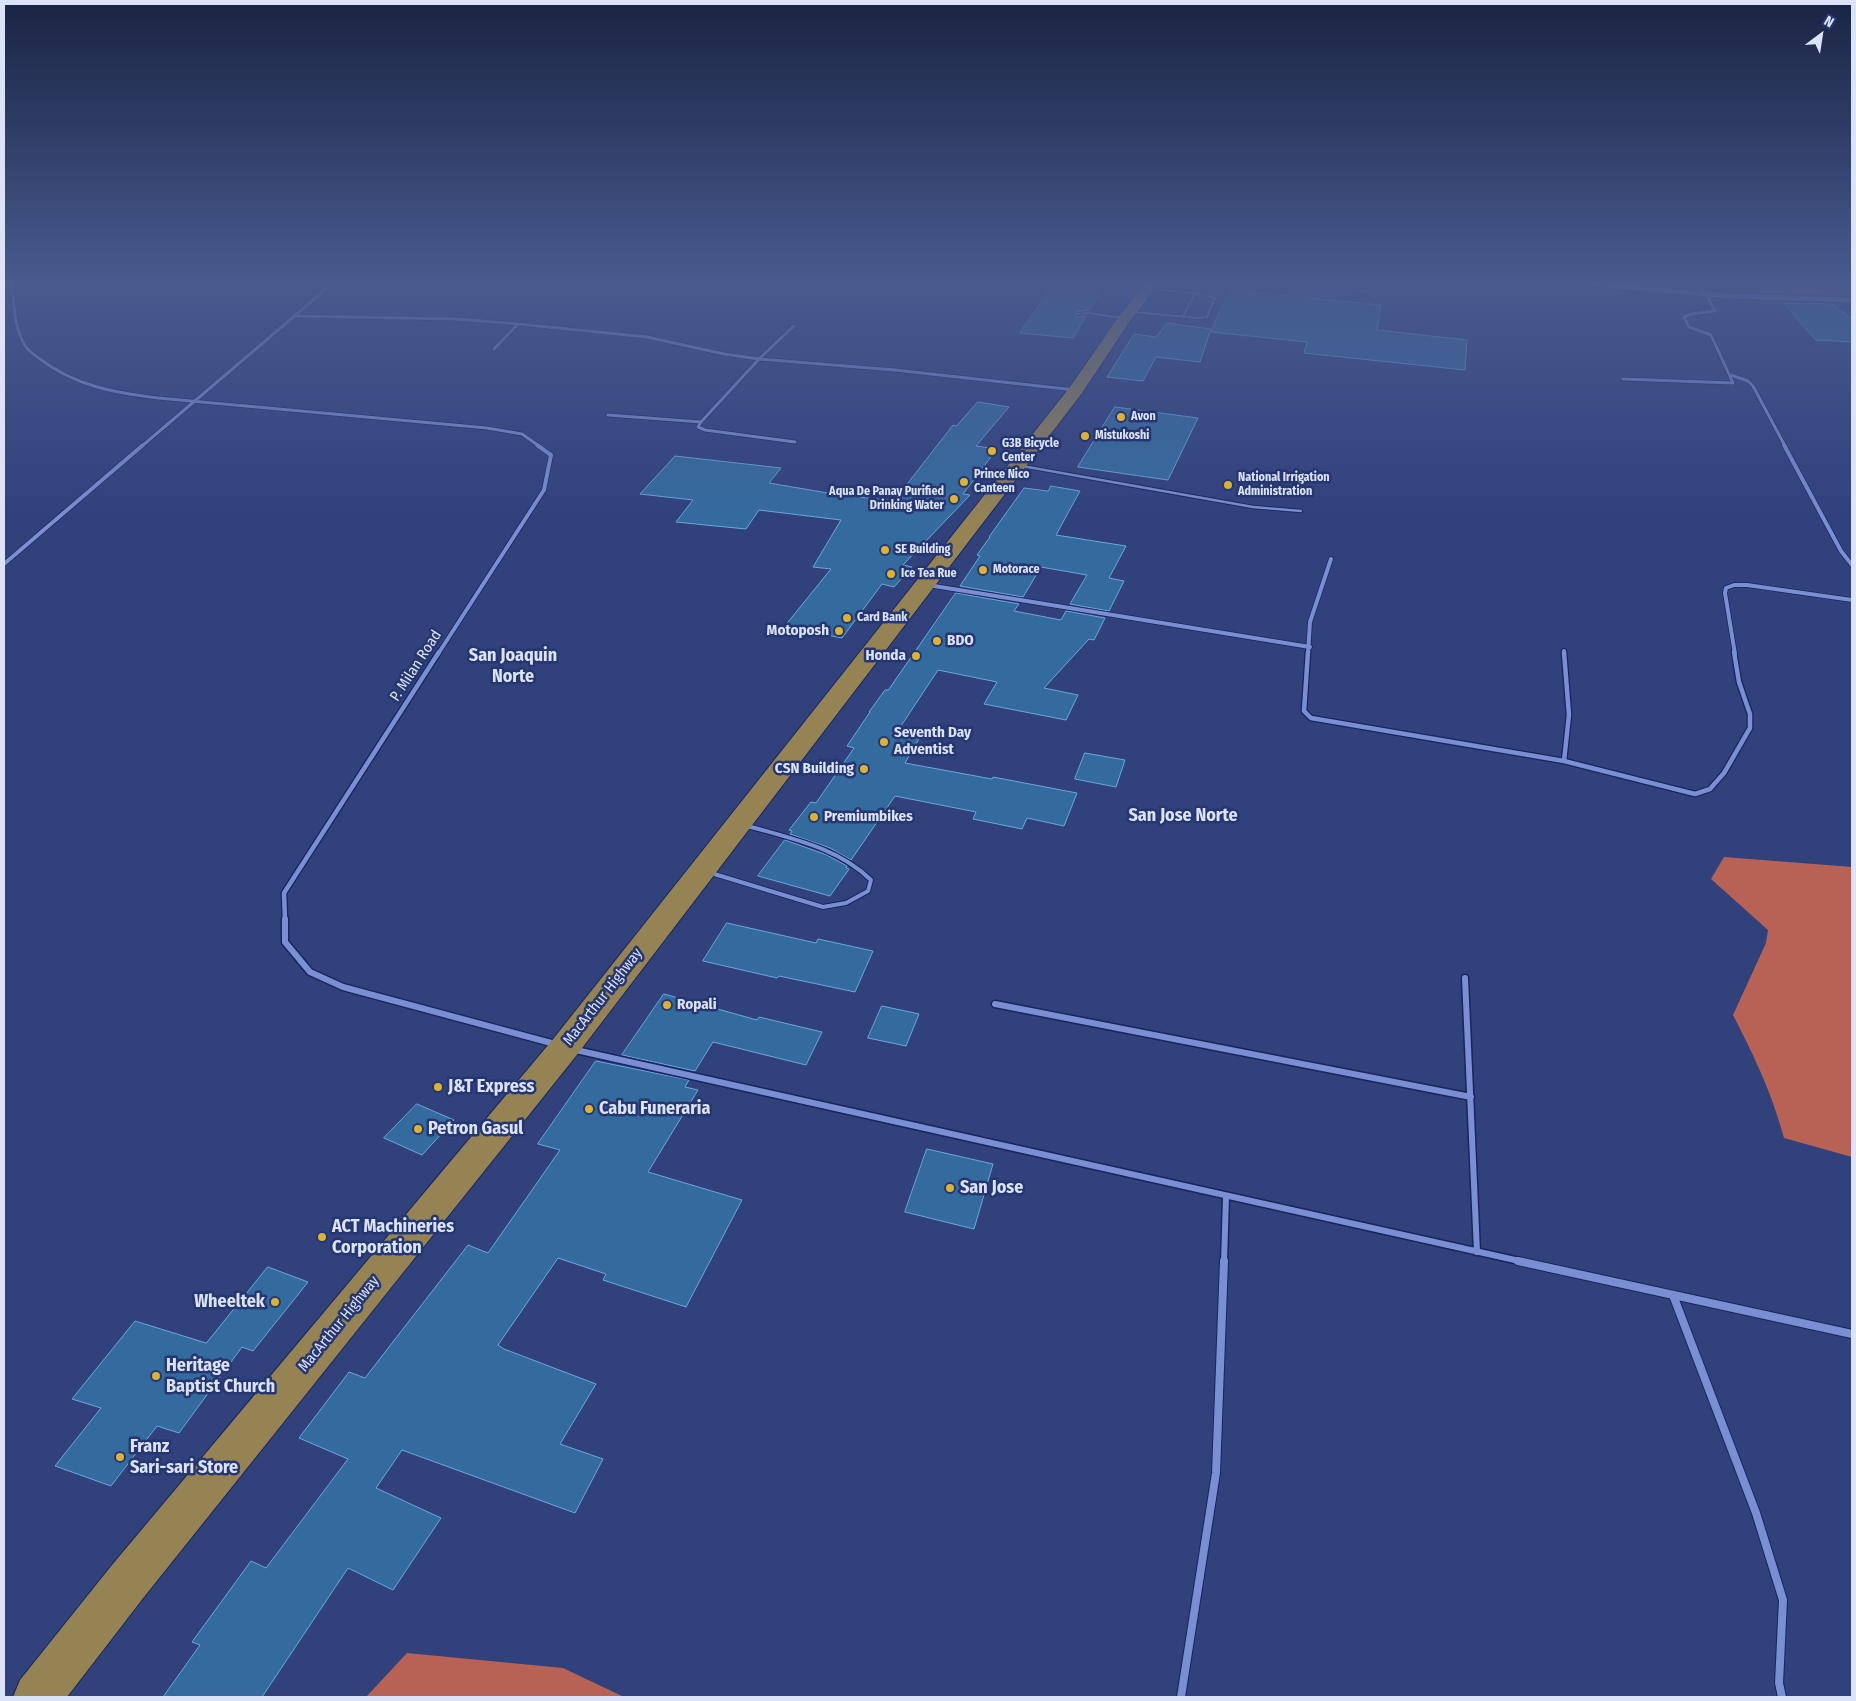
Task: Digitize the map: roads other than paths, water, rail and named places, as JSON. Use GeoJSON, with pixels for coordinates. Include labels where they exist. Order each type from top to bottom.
{"type":"FeatureCollection","features":[{"type":"Feature","properties":{"kind":"highway","name":"MacArthur Highway"},"geometry":{"type":"LineString","coordinates":[[37,1697],[134,1574],[564,1047],[925,585],[1076,390],[1094,363]]}},
{"type":"Feature","properties":{"kind":"street"},"geometry":{"type":"LineString","coordinates":[[45,363],[69,378],[112,392],[198,401]]}},
{"type":"Feature","properties":{"kind":"street"},"geometry":{"type":"LineString","coordinates":[[4,564],[241,363]]}},
{"type":"Feature","properties":{"kind":"street"},"geometry":{"type":"LineString","coordinates":[[755,363],[698,427],[705,430],[795,442]]}},
{"type":"Feature","properties":{"kind":"street"},"geometry":{"type":"LineString","coordinates":[[821,363],[1076,390]]}},
{"type":"Feature","properties":{"kind":"street"},"geometry":{"type":"LineString","coordinates":[[1623,379],[1733,383],[1724,363]]}},
{"type":"Feature","properties":{"kind":"street"},"geometry":{"type":"LineString","coordinates":[[1730,375],[1753,386],[1824,521],[1841,551],[1852,565]]}},
{"type":"Feature","properties":{"kind":"street","name":"P. Milan Road"},"geometry":{"type":"LineString","coordinates":[[198,401],[487,428],[522,434],[552,455],[544,490],[284,893],[285,942],[310,972],[343,987],[564,1047]]}},
{"type":"Feature","properties":{"kind":"street"},"geometry":{"type":"LineString","coordinates":[[608,415],[701,422]]}},
{"type":"Feature","properties":{"kind":"street"},"geometry":{"type":"LineString","coordinates":[[1331,559],[1310,622],[1310,647],[1304,685],[1304,711],[1311,718],[1564,761],[1695,794],[1710,789],[1724,772],[1750,728],[1750,714],[1739,682],[1725,594],[1726,588],[1734,585],[1747,585],[1852,600]]}},
{"type":"Feature","properties":{"kind":"street"},"geometry":{"type":"LineString","coordinates":[[925,585],[1310,647]]}},
{"type":"Feature","properties":{"kind":"street"},"geometry":{"type":"LineString","coordinates":[[1564,651],[1569,715],[1564,761]]}},
{"type":"Feature","properties":{"kind":"street"},"geometry":{"type":"LineString","coordinates":[[1465,978],[1477,1252]]}},
{"type":"Feature","properties":{"kind":"street"},"geometry":{"type":"LineString","coordinates":[[995,1004],[1470,1097]]}},
{"type":"Feature","properties":{"kind":"street"},"geometry":{"type":"LineString","coordinates":[[564,1047],[1226,1197],[1852,1334]]}},
{"type":"Feature","properties":{"kind":"street"},"geometry":{"type":"LineString","coordinates":[[1181,1697],[1216,1473],[1226,1197]]}},
{"type":"Feature","properties":{"kind":"street"},"geometry":{"type":"LineString","coordinates":[[1674,1295],[1756,1513],[1782,1600],[1779,1683],[1782,1697]]}},
{"type":"Feature","properties":{"kind":"lane"},"geometry":{"type":"LineString","coordinates":[[1017,465],[1253,507],[1301,511]]}},
{"type":"Feature","properties":{"kind":"lane"},"geometry":{"type":"LineString","coordinates":[[702,870],[757,889],[822,907],[846,903],[868,891],[871,880],[838,855],[740,823]]}},
{"type":"Feature","properties":{"kind":"place","name":"Avon"},"geometry":{"type":"Point","coordinates":[1121,417]}},
{"type":"Feature","properties":{"kind":"place","name":"Mistukoshi"},"geometry":{"type":"Point","coordinates":[1085,436]}},
{"type":"Feature","properties":{"kind":"place","name":"G3B Bicycle Center"},"geometry":{"type":"Point","coordinates":[992,451]}},
{"type":"Feature","properties":{"kind":"place","name":"Prince Nico Canteen"},"geometry":{"type":"Point","coordinates":[964,482]}},
{"type":"Feature","properties":{"kind":"place","name":"National Irrigation Administration"},"geometry":{"type":"Point","coordinates":[1228,485]}},
{"type":"Feature","properties":{"kind":"place","name":"Aqua De Panay Purified Drinking Water"},"geometry":{"type":"Point","coordinates":[954,499]}},
{"type":"Feature","properties":{"kind":"place","name":"SE Building"},"geometry":{"type":"Point","coordinates":[885,550]}},
{"type":"Feature","properties":{"kind":"place","name":"Motorace"},"geometry":{"type":"Point","coordinates":[983,570]}},
{"type":"Feature","properties":{"kind":"place","name":"Ice Tea Rue"},"geometry":{"type":"Point","coordinates":[891,574]}},
{"type":"Feature","properties":{"kind":"place","name":"Card Bank"},"geometry":{"type":"Point","coordinates":[847,618]}},
{"type":"Feature","properties":{"kind":"place","name":"Motoposh"},"geometry":{"type":"Point","coordinates":[839,631]}},
{"type":"Feature","properties":{"kind":"place","name":"BDO"},"geometry":{"type":"Point","coordinates":[937,641]}},
{"type":"Feature","properties":{"kind":"place","name":"Honda"},"geometry":{"type":"Point","coordinates":[916,656]}},
{"type":"Feature","properties":{"kind":"place","name":"Seventh Day Adventist"},"geometry":{"type":"Point","coordinates":[884,742]}},
{"type":"Feature","properties":{"kind":"place","name":"CSN Building"},"geometry":{"type":"Point","coordinates":[864,769]}},
{"type":"Feature","properties":{"kind":"place","name":"Premiumbikes"},"geometry":{"type":"Point","coordinates":[814,817]}},
{"type":"Feature","properties":{"kind":"place","name":"Ropali"},"geometry":{"type":"Point","coordinates":[667,1005]}},
{"type":"Feature","properties":{"kind":"place","name":"J&T Express"},"geometry":{"type":"Point","coordinates":[438,1087]}},
{"type":"Feature","properties":{"kind":"place","name":"Cabu Funeraria"},"geometry":{"type":"Point","coordinates":[589,1109]}},
{"type":"Feature","properties":{"kind":"place","name":"Petron Gasul"},"geometry":{"type":"Point","coordinates":[418,1129]}},
{"type":"Feature","properties":{"kind":"place","name":"San Jose"},"geometry":{"type":"Point","coordinates":[950,1188]}},
{"type":"Feature","properties":{"kind":"place","name":"ACT Machineries Corporation"},"geometry":{"type":"Point","coordinates":[322,1237]}},
{"type":"Feature","properties":{"kind":"place","name":"Wheeltek"},"geometry":{"type":"Point","coordinates":[275,1302]}},
{"type":"Feature","properties":{"kind":"place","name":"Heritage Baptist Church"},"geometry":{"type":"Point","coordinates":[156,1376]}},
{"type":"Feature","properties":{"kind":"place","name":"Franz Sari-sari Store"},"geometry":{"type":"Point","coordinates":[120,1457]}},
{"type":"Feature","properties":{"kind":"district","name":"San Joaquin Norte"},"geometry":{"type":"Point","coordinates":[513,666]}},
{"type":"Feature","properties":{"kind":"district","name":"San Jose Norte"},"geometry":{"type":"Point","coordinates":[1183,816]}}]}
